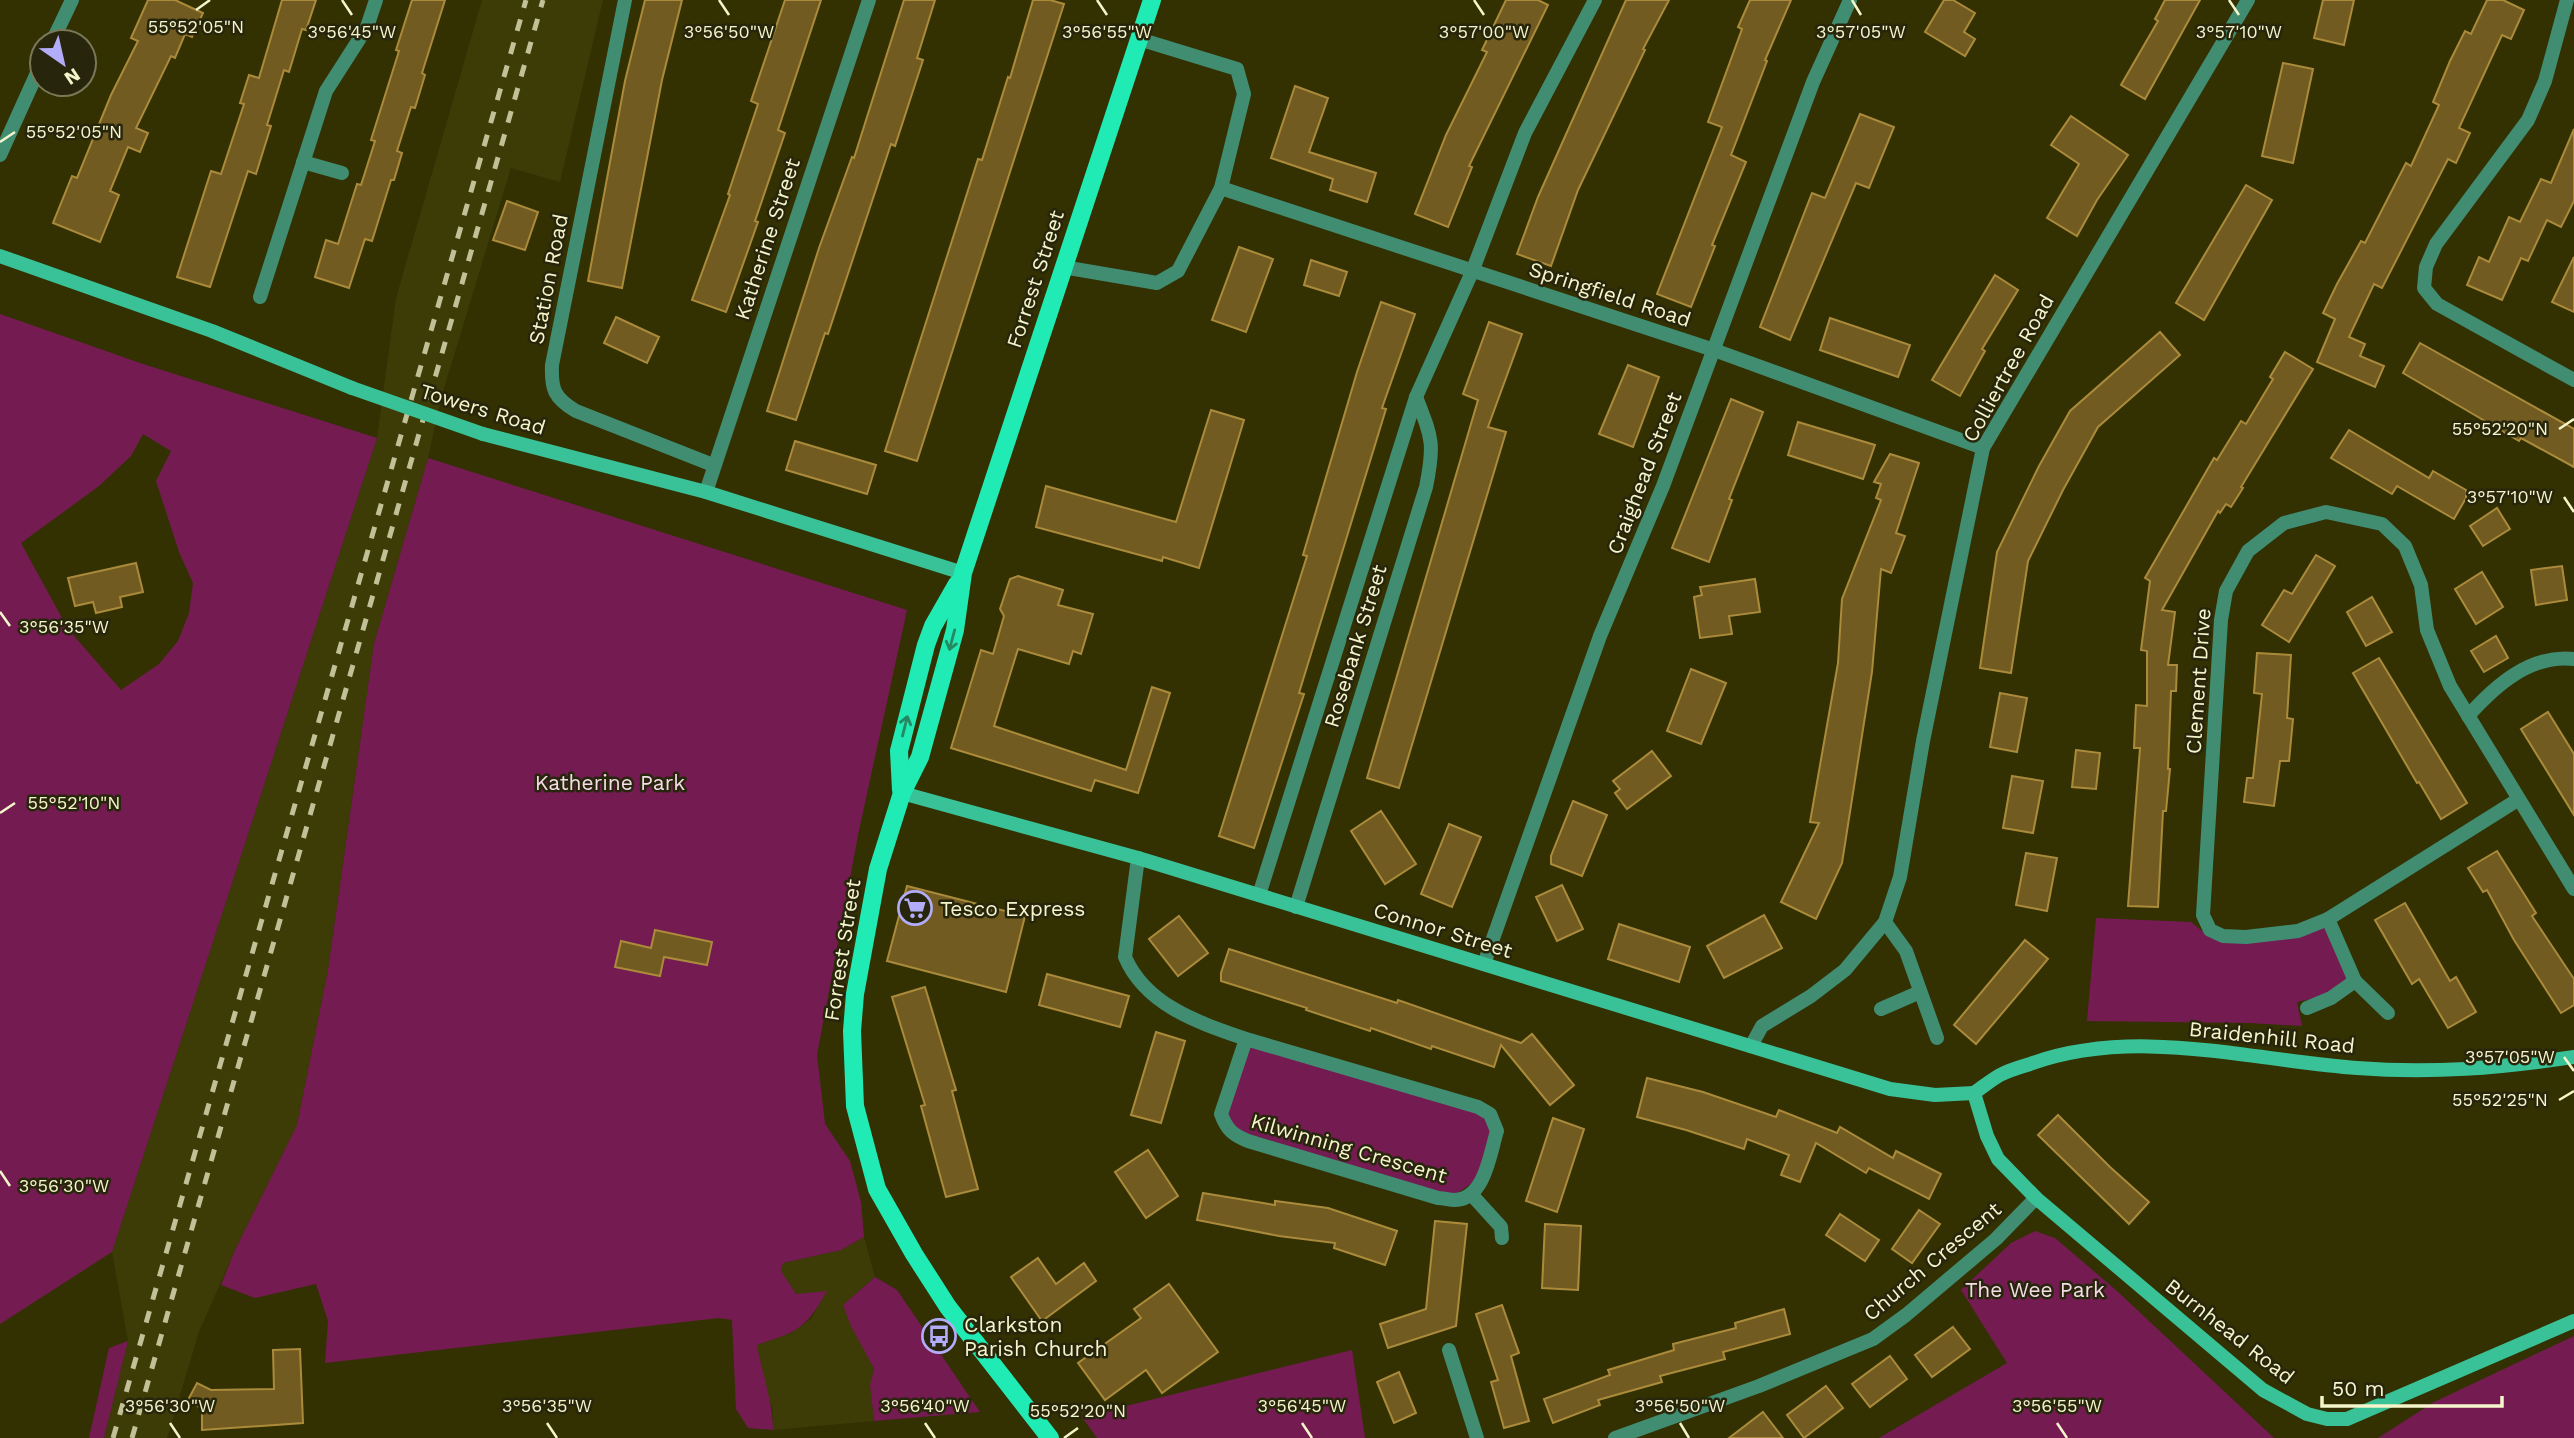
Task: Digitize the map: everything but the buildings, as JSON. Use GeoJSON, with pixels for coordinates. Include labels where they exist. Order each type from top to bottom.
{"type":"FeatureCollection","features":[{"type":"Feature","properties":{"kind":"main road","name":"Forrest Street"},"geometry":{"type":"LineString","coordinates":[[1050,1438],[948,1307],[877,1189],[855,1106],[852,1031],[855,994],[878,869],[902,793],[899,751],[926,645],[933,626],[963,573],[1152,0]]}},
{"type":"Feature","properties":{"kind":"main road","name":"Towers Road"},"geometry":{"type":"LineString","coordinates":[[0,256],[212,331],[352,388],[483,434],[706,492],[963,573]]}},
{"type":"Feature","properties":{"kind":"main road","name":"Connor Street"},"geometry":{"type":"LineString","coordinates":[[902,793],[1139,858],[1890,1089],[1935,1095],[1974,1093]]}},
{"type":"Feature","properties":{"kind":"main road","name":"Braidenhill Road"},"geometry":{"type":"LineString","coordinates":[[1974,1093],[2001,1074],[2051,1056],[2104,1047],[2164,1046],[2354,1068],[2397,1070],[2485,1069],[2574,1056]]}},
{"type":"Feature","properties":{"kind":"main road","name":"Burnhead Road"},"geometry":{"type":"LineString","coordinates":[[1974,1093],[1987,1136],[1998,1159],[2036,1198],[2263,1390],[2307,1414],[2327,1419],[2347,1419],[2574,1321]]}},
{"type":"Feature","properties":{"kind":"street"},"geometry":{"type":"LineString","coordinates":[[59,28],[72,0]]}},
{"type":"Feature","properties":{"kind":"street"},"geometry":{"type":"LineString","coordinates":[[260,297],[326,91],[367,27],[376,0]]}},
{"type":"Feature","properties":{"kind":"street","name":"Station Road"},"geometry":{"type":"LineString","coordinates":[[625,0],[552,365],[552,385],[561,402],[576,411],[713,466]]}},
{"type":"Feature","properties":{"kind":"street","name":"Katherine Street"},"geometry":{"type":"LineString","coordinates":[[706,492],[869,0]]}},
{"type":"Feature","properties":{"kind":"street","name":"Rosebank Street"},"geometry":{"type":"LineString","coordinates":[[1259,895],[1416,397],[1472,272],[1525,132],[1595,0]]}},
{"type":"Feature","properties":{"kind":"street","name":"Craighead Street"},"geometry":{"type":"LineString","coordinates":[[1484,964],[1600,636],[1639,547],[1813,82],[1850,0]]}},
{"type":"Feature","properties":{"kind":"street","name":"Colliertree Road"},"geometry":{"type":"LineString","coordinates":[[1751,1046],[1762,1026],[1811,996],[1845,970],[1885,922],[1900,877],[1923,741],[1983,448],[2248,0]]}},
{"type":"Feature","properties":{"kind":"street"},"geometry":{"type":"LineString","coordinates":[[2567,0],[2545,81],[2528,120],[2436,244],[2426,267],[2424,288],[2437,304],[2574,380]]}},
{"type":"Feature","properties":{"kind":"street"},"geometry":{"type":"LineString","coordinates":[[1063,267],[1157,283],[1178,271],[1222,188],[1244,94],[1237,69],[1139,39]]}},
{"type":"Feature","properties":{"kind":"street"},"geometry":{"type":"LineString","coordinates":[[0,155],[28,93]]}},
{"type":"Feature","properties":{"kind":"street"},"geometry":{"type":"LineString","coordinates":[[303,162],[342,173]]}},
{"type":"Feature","properties":{"kind":"street","name":"Springfield Road"},"geometry":{"type":"LineString","coordinates":[[1222,188],[1714,350],[1983,448]]}},
{"type":"Feature","properties":{"kind":"street","name":"Rosebank Street"},"geometry":{"type":"LineString","coordinates":[[1297,907],[1426,487],[1432,457],[1432,440],[1416,397]]}},
{"type":"Feature","properties":{"kind":"street","name":"Clement Drive"},"geometry":{"type":"LineString","coordinates":[[2519,799],[2328,919],[2298,931],[2246,937],[2223,936],[2210,930],[2203,915],[2221,620],[2226,591],[2248,551],[2284,523],[2326,512],[2382,524],[2405,546],[2421,584],[2427,630],[2450,686],[2574,889]]}},
{"type":"Feature","properties":{"kind":"street"},"geometry":{"type":"LineString","coordinates":[[2468,716],[2494,688],[2520,670],[2561,657],[2574,659]]}},
{"type":"Feature","properties":{"kind":"street","name":"Kilwinning Crescent"},"geometry":{"type":"LineString","coordinates":[[1139,858],[1125,957],[1132,972],[1159,999],[1195,1021],[1246,1039],[1478,1107],[1490,1114],[1497,1130],[1482,1180],[1471,1194],[1457,1200],[1438,1198],[1233,1135],[1221,1114],[1246,1039]]}},
{"type":"Feature","properties":{"kind":"street"},"geometry":{"type":"LineString","coordinates":[[2328,919],[2355,981],[2388,1013]]}},
{"type":"Feature","properties":{"kind":"street"},"geometry":{"type":"LineString","coordinates":[[1885,922],[1906,951],[1937,1038]]}},
{"type":"Feature","properties":{"kind":"street"},"geometry":{"type":"LineString","coordinates":[[2307,1008],[2331,998],[2355,981]]}},
{"type":"Feature","properties":{"kind":"street"},"geometry":{"type":"LineString","coordinates":[[1881,1009],[1920,992]]}},
{"type":"Feature","properties":{"kind":"street","name":"Kilwinning Crescent"},"geometry":{"type":"LineString","coordinates":[[1471,1194],[1502,1227],[1503,1238]]}},
{"type":"Feature","properties":{"kind":"street","name":"Church Crescent"},"geometry":{"type":"LineString","coordinates":[[1615,1438],[1759,1385],[1873,1339],[1906,1315],[1996,1239],[2036,1198]]}},
{"type":"Feature","properties":{"kind":"street"},"geometry":{"type":"LineString","coordinates":[[1449,1350],[1477,1438]]}},
{"type":"Feature","properties":{"kind":"shaded area"},"geometry":{"type":"Polygon","coordinates":[[[482,0],[603,0],[560,182],[511,168],[442,395],[428,458],[374,644],[328,970],[297,1125],[234,1252],[199,1332],[167,1438],[104,1438],[128,1341],[112,1252],[377,438],[396,298],[482,0]]]}},
{"type":"Feature","properties":{"kind":"shaded area"},"geometry":{"type":"Polygon","coordinates":[[[864,1237],[875,1277],[843,1305],[874,1370],[870,1385],[874,1421],[773,1430],[773,1410],[766,1391],[757,1345],[791,1333],[811,1319],[826,1292],[796,1294],[780,1271],[783,1263],[841,1250],[864,1237]]]}},
{"type":"Feature","properties":{"kind":"green space"},"geometry":{"type":"Polygon","coordinates":[[[0,314],[143,364],[377,438],[112,1252],[0,1324],[0,314]],[[143,434],[131,456],[99,486],[21,543],[68,629],[121,690],[159,664],[178,641],[189,613],[193,583],[179,552],[156,481],[171,451],[143,434]]]}},
{"type":"Feature","properties":{"kind":"green space","name":"Katherine Park"},"geometry":{"type":"Polygon","coordinates":[[[428,458],[907,610],[858,835],[817,1055],[825,1124],[850,1161],[861,1202],[864,1237],[841,1250],[783,1263],[781,1271],[796,1294],[827,1291],[806,1322],[791,1332],[757,1345],[773,1430],[748,1428],[736,1409],[732,1320],[719,1318],[325,1363],[328,1321],[316,1284],[255,1298],[221,1285],[234,1252],[297,1125],[328,970],[374,644],[428,458]]]}},
{"type":"Feature","properties":{"kind":"green space"},"geometry":{"type":"Polygon","coordinates":[[[2096,918],[2191,922],[2206,934],[2324,927],[2349,982],[2328,995],[2297,1002],[2302,1026],[2087,1021],[2096,918]]]}},
{"type":"Feature","properties":{"kind":"green space"},"geometry":{"type":"Polygon","coordinates":[[[1250,1047],[1476,1111],[1493,1130],[1479,1178],[1456,1194],[1437,1192],[1236,1130],[1227,1114],[1250,1047]]]}},
{"type":"Feature","properties":{"kind":"green space","name":"The Wee Park"},"geometry":{"type":"Polygon","coordinates":[[[2035,1231],[2055,1238],[2117,1291],[2274,1438],[1879,1438],[2007,1363],[1961,1290],[2011,1243],[2035,1231]]]}},
{"type":"Feature","properties":{"kind":"green space"},"geometry":{"type":"Polygon","coordinates":[[[875,1277],[897,1290],[980,1412],[874,1421],[870,1385],[874,1369],[843,1305],[875,1277]]]}},
{"type":"Feature","properties":{"kind":"green space"},"geometry":{"type":"Polygon","coordinates":[[[2574,1336],[2574,1438],[2378,1438],[2434,1402],[2574,1336]]]}},
{"type":"Feature","properties":{"kind":"green space"},"geometry":{"type":"Polygon","coordinates":[[[128,1341],[104,1438],[89,1438],[109,1348],[128,1341]]]}},
{"type":"Feature","properties":{"kind":"green space"},"geometry":{"type":"Polygon","coordinates":[[[1352,1350],[1365,1438],[1097,1438],[1082,1417],[1352,1350]]]}},
{"type":"Feature","properties":{"kind":"railway"},"geometry":{"type":"LineString","coordinates":[[113,1438],[526,0]]}},
{"type":"Feature","properties":{"kind":"railway"},"geometry":{"type":"LineString","coordinates":[[132,1438],[543,0]]}},
{"type":"Feature","properties":{"kind":"place","name":"Tesco Express"},"geometry":{"type":"Point","coordinates":[915,908]}},
{"type":"Feature","properties":{"kind":"place","name":"Clarkston Parish Church"},"geometry":{"type":"Point","coordinates":[939,1336]}}]}
